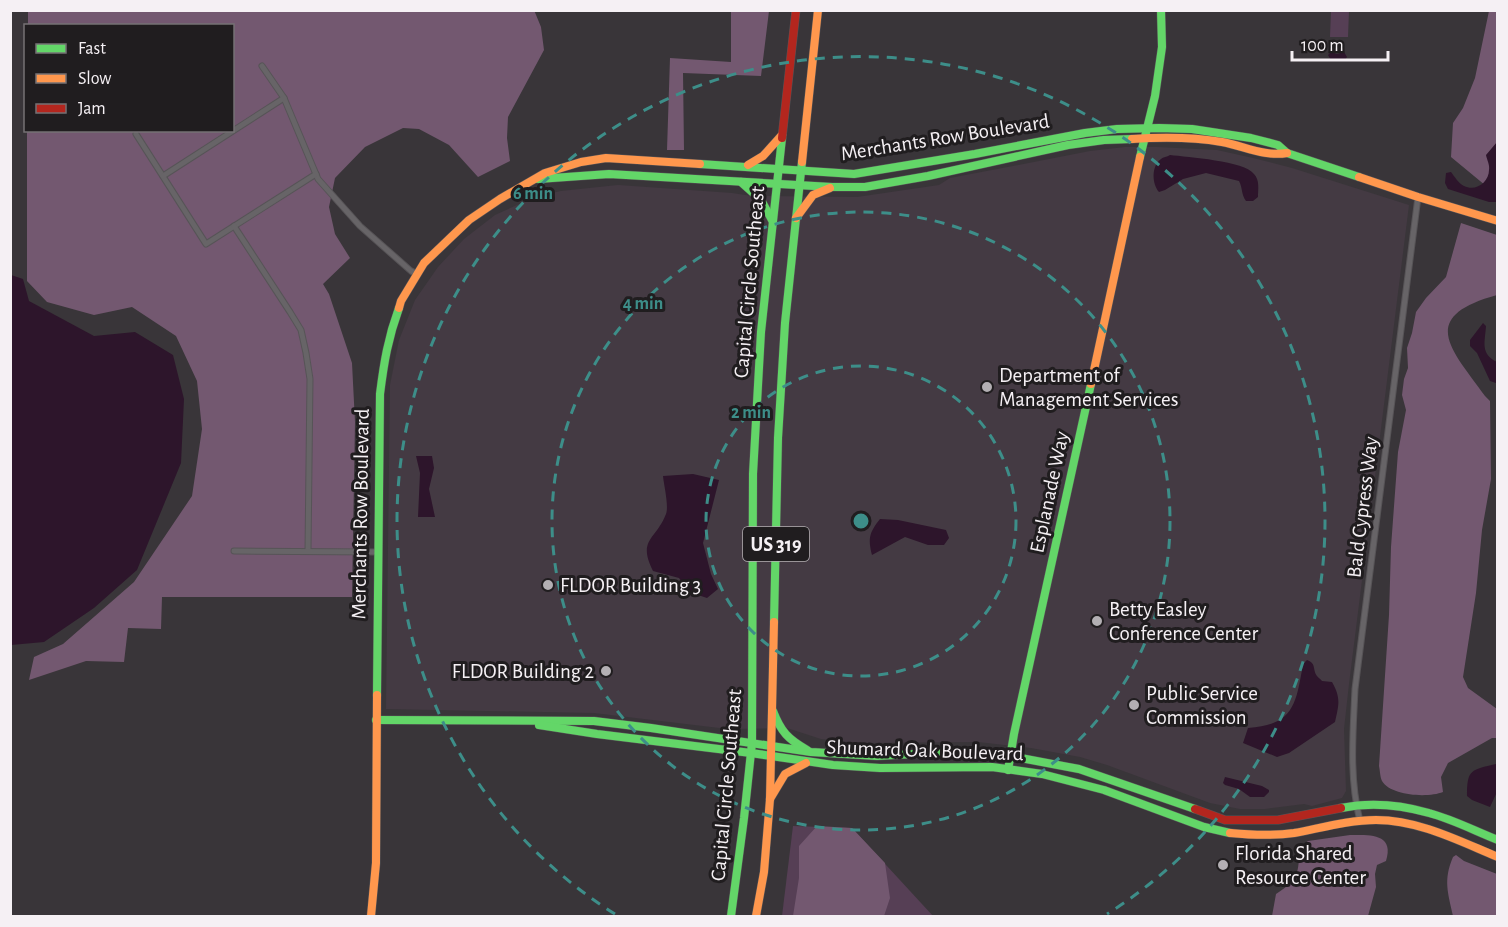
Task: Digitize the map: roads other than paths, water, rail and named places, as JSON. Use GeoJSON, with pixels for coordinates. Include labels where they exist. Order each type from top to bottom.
{"type":"FeatureCollection","features":[{"type":"Feature","properties":{"kind":"street","name":"Capital Circle Southeast"},"geometry":{"type":"LineString","coordinates":[[731,916],[752,743],[753,474],[761,332],[796,10]]}},
{"type":"Feature","properties":{"kind":"street","name":"Capital Circle Southeast"},"geometry":{"type":"LineString","coordinates":[[756,916],[764,872],[770,799],[778,438],[785,323],[818,10]]}},
{"type":"Feature","properties":{"kind":"street","name":"Esplanade Way"},"geometry":{"type":"LineString","coordinates":[[1008,770],[1155,96],[1162,47],[1161,10]]}},
{"type":"Feature","properties":{"kind":"street"},"geometry":{"type":"LineString","coordinates":[[262,66],[284,98],[318,179],[360,226],[417,274]]}},
{"type":"Feature","properties":{"kind":"street"},"geometry":{"type":"LineString","coordinates":[[234,130],[284,98]]}},
{"type":"Feature","properties":{"kind":"street","name":"Merchants Row Boulevard"},"geometry":{"type":"LineString","coordinates":[[371,916],[376,863],[379,416],[384,358],[401,302],[424,263],[469,220],[500,199],[545,173],[581,162],[606,158],[854,174],[1085,133],[1147,128],[1192,129],[1224,133],[1278,145],[1287,153],[1497,221]]}},
{"type":"Feature","properties":{"kind":"street"},"geometry":{"type":"LineString","coordinates":[[163,176],[231,132]]}},
{"type":"Feature","properties":{"kind":"street"},"geometry":{"type":"LineString","coordinates":[[136,134],[206,244],[316,174]]}},
{"type":"Feature","properties":{"kind":"street"},"geometry":{"type":"LineString","coordinates":[[745,166],[764,156],[782,135]]}},
{"type":"Feature","properties":{"kind":"street","name":"Merchants Row Boulevard"},"geometry":{"type":"LineString","coordinates":[[536,178],[609,174],[866,187],[1068,145],[1104,140],[1186,139],[1221,142],[1275,155],[1287,153]]}},
{"type":"Feature","properties":{"kind":"street"},"geometry":{"type":"LineString","coordinates":[[940,160],[943,172]]}},
{"type":"Feature","properties":{"kind":"street"},"geometry":{"type":"LineString","coordinates":[[739,181],[761,200],[772,220]]}},
{"type":"Feature","properties":{"kind":"street"},"geometry":{"type":"LineString","coordinates":[[796,218],[813,195],[832,187]]}},
{"type":"Feature","properties":{"kind":"street","name":"Bald Cypress Way"},"geometry":{"type":"LineString","coordinates":[[1360,821],[1356,805],[1352,732],[1355,689],[1418,197]]}},
{"type":"Feature","properties":{"kind":"street"},"geometry":{"type":"LineString","coordinates":[[234,226],[301,330],[310,379],[308,551]]}},
{"type":"Feature","properties":{"kind":"street"},"geometry":{"type":"LineString","coordinates":[[234,551],[378,552]]}},
{"type":"Feature","properties":{"kind":"street"},"geometry":{"type":"LineString","coordinates":[[772,709],[783,734],[810,752]]}},
{"type":"Feature","properties":{"kind":"street","name":"Shumard Oak Boulevard"},"geometry":{"type":"LineString","coordinates":[[376,720],[594,721],[810,752],[877,756],[932,753],[1010,756],[1094,773],[1225,820],[1278,820],[1356,805],[1380,805],[1431,813],[1497,840]]}},
{"type":"Feature","properties":{"kind":"street","name":"Shumard Oak Boulevard"},"geometry":{"type":"LineString","coordinates":[[517,721],[597,735],[751,753],[807,763],[879,768],[975,766],[1042,774],[1104,790],[1204,827],[1232,833],[1268,835],[1292,833],[1378,820],[1439,832],[1497,857]]}},
{"type":"Feature","properties":{"kind":"street"},"geometry":{"type":"LineString","coordinates":[[932,753],[933,768]]}},
{"type":"Feature","properties":{"kind":"street"},"geometry":{"type":"LineString","coordinates":[[770,799],[785,774],[807,763]]}},
{"type":"Feature","properties":{"kind":"place","name":"Department of Management Services"},"geometry":{"type":"Point","coordinates":[987,387]}},
{"type":"Feature","properties":{"kind":"place","name":"FLDOR Building 3"},"geometry":{"type":"Point","coordinates":[548,585]}},
{"type":"Feature","properties":{"kind":"place","name":"Betty Easley Conference Center"},"geometry":{"type":"Point","coordinates":[1097,621]}},
{"type":"Feature","properties":{"kind":"place","name":"FLDOR Building 2"},"geometry":{"type":"Point","coordinates":[606,671]}},
{"type":"Feature","properties":{"kind":"place","name":"Public Service Commission"},"geometry":{"type":"Point","coordinates":[1134,705]}},
{"type":"Feature","properties":{"kind":"place","name":"Florida Shared Resource Center"},"geometry":{"type":"Point","coordinates":[1223,865]}}]}
